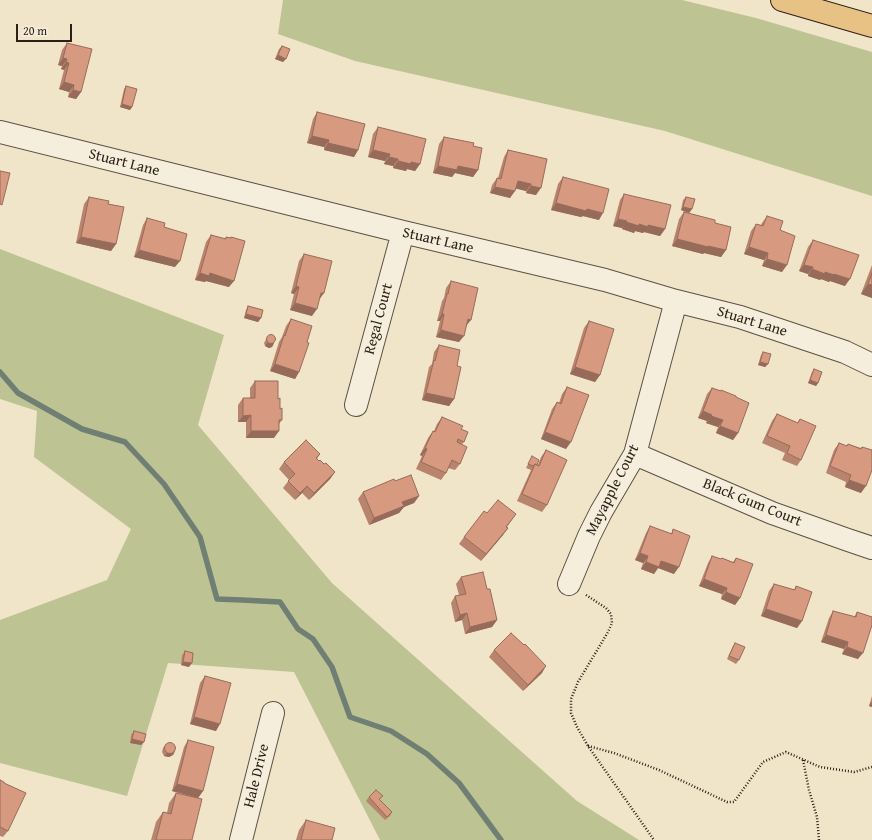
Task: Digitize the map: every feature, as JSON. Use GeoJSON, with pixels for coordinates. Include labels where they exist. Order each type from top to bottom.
{"type":"FeatureCollection","features":[{"type":"Feature","properties":{"kind":"highway"},"geometry":{"type":"LineString","coordinates":[[782,0],[872,26]]}},
{"type":"Feature","properties":{"kind":"street","name":"Stuart Lane"},"geometry":{"type":"LineString","coordinates":[[0,132],[403,232],[605,280],[676,301],[740,317],[845,352],[872,365]]}},
{"type":"Feature","properties":{"kind":"street","name":"Regal Court"},"geometry":{"type":"LineString","coordinates":[[356,405],[403,232]]}},
{"type":"Feature","properties":{"kind":"street","name":"Mayapple Court"},"geometry":{"type":"LineString","coordinates":[[568,584],[601,512],[634,454],[676,301]]}},
{"type":"Feature","properties":{"kind":"street","name":"Black Gum Court"},"geometry":{"type":"LineString","coordinates":[[634,454],[772,512],[872,548]]}},
{"type":"Feature","properties":{"kind":"street","name":"Hale Drive"},"geometry":{"type":"LineString","coordinates":[[241,840],[273,713]]}},
{"type":"Feature","properties":{"kind":"path"},"geometry":{"type":"LineString","coordinates":[[568,584],[606,608],[611,614],[612,623],[578,682],[571,699],[571,713],[588,746],[654,840]]}},
{"type":"Feature","properties":{"kind":"path"},"geometry":{"type":"LineString","coordinates":[[588,746],[614,753],[659,770],[727,802],[734,802],[763,762],[786,752],[820,767],[854,772],[872,766]]}},
{"type":"Feature","properties":{"kind":"path"},"geometry":{"type":"LineString","coordinates":[[803,760],[809,790],[817,817],[819,840]]}},
{"type":"Feature","properties":{"kind":"green space"},"geometry":{"type":"Polygon","coordinates":[[[283,0],[682,0],[756,18],[872,52],[872,196],[665,131],[355,61],[278,34],[283,0]]]}},
{"type":"Feature","properties":{"kind":"green space"},"geometry":{"type":"Polygon","coordinates":[[[0,249],[224,335],[198,425],[332,583],[577,801],[639,840],[380,840],[294,672],[168,663],[127,796],[0,763],[0,620],[107,580],[131,529],[34,457],[37,411],[0,399],[0,249]]]}},
{"type":"Feature","properties":{"kind":"building"},"geometry":{"type":"Polygon","coordinates":[[[67,43],[92,49],[81,92],[73,90],[74,85],[64,82],[69,63],[66,62],[67,59],[63,58],[67,43]]]}},
{"type":"Feature","properties":{"kind":"building"},"geometry":{"type":"Polygon","coordinates":[[[282,46],[290,49],[286,59],[278,55],[282,46]]]}},
{"type":"Feature","properties":{"kind":"building"},"geometry":{"type":"Polygon","coordinates":[[[126,86],[137,89],[132,107],[122,104],[126,86]]]}},
{"type":"Feature","properties":{"kind":"building"},"geometry":{"type":"Polygon","coordinates":[[[317,112],[365,124],[358,150],[328,143],[329,140],[312,136],[317,112]]]}},
{"type":"Feature","properties":{"kind":"building"},"geometry":{"type":"Polygon","coordinates":[[[378,127],[426,139],[420,164],[411,162],[411,164],[398,161],[398,159],[389,157],[390,154],[373,150],[378,127]]]}},
{"type":"Feature","properties":{"kind":"building"},"geometry":{"type":"Polygon","coordinates":[[[444,137],[474,143],[473,146],[482,148],[478,170],[458,166],[457,170],[438,166],[444,137]]]}},
{"type":"Feature","properties":{"kind":"building"},"geometry":{"type":"Polygon","coordinates":[[[508,150],[547,159],[541,188],[518,181],[515,191],[495,187],[497,178],[501,179],[508,150]]]}},
{"type":"Feature","properties":{"kind":"building"},"geometry":{"type":"Polygon","coordinates":[[[0,171],[10,173],[2,205],[0,204],[0,171]]]}},
{"type":"Feature","properties":{"kind":"building"},"geometry":{"type":"Polygon","coordinates":[[[563,177],[609,189],[603,213],[587,209],[586,211],[556,203],[563,177]]]}},
{"type":"Feature","properties":{"kind":"building"},"geometry":{"type":"Polygon","coordinates":[[[624,194],[671,205],[665,229],[648,225],[648,227],[639,224],[639,226],[618,219],[624,194]]]}},
{"type":"Feature","properties":{"kind":"building"},"geometry":{"type":"Polygon","coordinates":[[[89,197],[109,201],[108,204],[124,207],[116,244],[81,237],[89,197]]]}},
{"type":"Feature","properties":{"kind":"building"},"geometry":{"type":"Polygon","coordinates":[[[686,197],[695,199],[692,209],[683,207],[686,197]]]}},
{"type":"Feature","properties":{"kind":"building"},"geometry":{"type":"Polygon","coordinates":[[[684,212],[715,220],[715,223],[731,227],[726,250],[677,239],[684,212]]]}},
{"type":"Feature","properties":{"kind":"building"},"geometry":{"type":"Polygon","coordinates":[[[767,216],[783,221],[780,230],[795,236],[787,265],[767,259],[768,253],[749,247],[756,224],[763,226],[767,216]]]}},
{"type":"Feature","properties":{"kind":"building"},"geometry":{"type":"Polygon","coordinates":[[[147,218],[165,223],[164,227],[187,234],[180,261],[139,250],[147,218]]]}},
{"type":"Feature","properties":{"kind":"building"},"geometry":{"type":"Polygon","coordinates":[[[211,235],[226,239],[226,237],[231,237],[245,241],[234,281],[210,273],[209,276],[200,273],[211,235]]]}},
{"type":"Feature","properties":{"kind":"building"},"geometry":{"type":"Polygon","coordinates":[[[813,240],[859,255],[850,279],[825,272],[825,274],[812,269],[813,267],[804,265],[813,240]]]}},
{"type":"Feature","properties":{"kind":"building"},"geometry":{"type":"Polygon","coordinates":[[[304,254],[332,261],[324,293],[321,293],[317,309],[295,303],[299,287],[296,286],[304,254]]]}},
{"type":"Feature","properties":{"kind":"building"},"geometry":{"type":"Polygon","coordinates":[[[872,273],[872,285],[868,284],[872,273]]]}},
{"type":"Feature","properties":{"kind":"building"},"geometry":{"type":"Polygon","coordinates":[[[451,281],[478,288],[471,320],[468,319],[464,336],[441,330],[444,314],[442,314],[451,281]]]}},
{"type":"Feature","properties":{"kind":"building"},"geometry":{"type":"Polygon","coordinates":[[[248,306],[263,310],[261,318],[246,314],[248,306]]]}},
{"type":"Feature","properties":{"kind":"building"},"geometry":{"type":"Polygon","coordinates":[[[291,319],[312,326],[307,342],[309,343],[299,372],[275,364],[284,335],[285,336],[291,319]]]}},
{"type":"Feature","properties":{"kind":"building"},"geometry":{"type":"Polygon","coordinates":[[[589,321],[614,329],[600,375],[575,367],[589,321]]]}},
{"type":"Feature","properties":{"kind":"building"},"geometry":{"type":"Polygon","coordinates":[[[271,334],[276,339],[271,344],[266,339],[271,334]]]}},
{"type":"Feature","properties":{"kind":"building"},"geometry":{"type":"Polygon","coordinates":[[[439,345],[460,350],[457,366],[461,367],[454,399],[426,393],[439,345]]]}},
{"type":"Feature","properties":{"kind":"building"},"geometry":{"type":"Polygon","coordinates":[[[763,352],[771,354],[768,364],[760,362],[763,352]]]}},
{"type":"Feature","properties":{"kind":"building"},"geometry":{"type":"Polygon","coordinates":[[[814,369],[822,372],[818,383],[810,380],[814,369]]]}},
{"type":"Feature","properties":{"kind":"building"},"geometry":{"type":"Polygon","coordinates":[[[255,381],[278,381],[278,399],[280,398],[280,409],[282,408],[282,420],[279,420],[279,431],[251,431],[251,415],[243,416],[243,398],[255,398],[255,381]]]}},
{"type":"Feature","properties":{"kind":"building"},"geometry":{"type":"Polygon","coordinates":[[[567,387],[589,395],[571,442],[545,432],[557,402],[561,404],[567,387]]]}},
{"type":"Feature","properties":{"kind":"building"},"geometry":{"type":"Polygon","coordinates":[[[712,388],[736,396],[749,403],[738,433],[720,426],[723,420],[711,416],[712,415],[703,411],[712,388]]]}},
{"type":"Feature","properties":{"kind":"building"},"geometry":{"type":"Polygon","coordinates":[[[777,414],[798,423],[800,419],[816,426],[801,460],[787,453],[790,446],[767,436],[777,414]]]}},
{"type":"Feature","properties":{"kind":"building"},"geometry":{"type":"Polygon","coordinates":[[[442,417],[463,426],[461,429],[468,432],[464,442],[458,439],[457,442],[467,447],[460,464],[452,460],[446,473],[421,462],[427,449],[425,448],[442,417]]]}},
{"type":"Feature","properties":{"kind":"building"},"geometry":{"type":"Polygon","coordinates":[[[306,440],[320,454],[316,458],[324,464],[326,463],[335,472],[314,493],[307,486],[300,493],[288,481],[295,474],[284,462],[306,440]]]}},
{"type":"Feature","properties":{"kind":"building"},"geometry":{"type":"Polygon","coordinates":[[[839,443],[847,446],[848,444],[861,449],[862,447],[872,450],[872,470],[866,486],[849,480],[851,475],[830,466],[839,443]]]}},
{"type":"Feature","properties":{"kind":"building"},"geometry":{"type":"Polygon","coordinates":[[[546,450],[567,460],[547,505],[522,494],[535,464],[539,466],[546,450]]]}},
{"type":"Feature","properties":{"kind":"building"},"geometry":{"type":"Polygon","coordinates":[[[532,456],[539,460],[537,465],[535,464],[533,466],[528,464],[532,456]]]}},
{"type":"Feature","properties":{"kind":"building"},"geometry":{"type":"Polygon","coordinates":[[[411,475],[419,496],[402,502],[404,506],[374,518],[363,492],[394,479],[395,481],[411,475]]]}},
{"type":"Feature","properties":{"kind":"building"},"geometry":{"type":"Polygon","coordinates":[[[498,500],[516,514],[506,527],[508,528],[486,554],[464,537],[484,511],[487,513],[498,500]]]}},
{"type":"Feature","properties":{"kind":"building"},"geometry":{"type":"Polygon","coordinates":[[[650,526],[672,534],[673,529],[690,536],[679,567],[661,561],[659,567],[646,562],[648,556],[640,553],[650,526]]]}},
{"type":"Feature","properties":{"kind":"building"},"geometry":{"type":"Polygon","coordinates":[[[712,556],[734,563],[736,558],[753,564],[740,598],[726,592],[727,588],[704,579],[712,556]]]}},
{"type":"Feature","properties":{"kind":"building"},"geometry":{"type":"Polygon","coordinates":[[[483,572],[487,589],[490,589],[497,620],[470,627],[467,613],[460,615],[455,596],[466,594],[461,577],[483,572]]]}},
{"type":"Feature","properties":{"kind":"building"},"geometry":{"type":"Polygon","coordinates":[[[774,584],[795,590],[796,586],[812,592],[802,621],[766,609],[774,584]]]}},
{"type":"Feature","properties":{"kind":"building"},"geometry":{"type":"Polygon","coordinates":[[[833,611],[856,617],[857,612],[872,617],[872,625],[863,653],[847,647],[848,642],[826,635],[833,611]]]}},
{"type":"Feature","properties":{"kind":"building"},"geometry":{"type":"Polygon","coordinates":[[[511,633],[524,645],[525,644],[546,666],[528,685],[494,650],[511,633]]]}},
{"type":"Feature","properties":{"kind":"building"},"geometry":{"type":"Polygon","coordinates":[[[735,643],[745,647],[739,660],[729,656],[735,643]]]}},
{"type":"Feature","properties":{"kind":"building"},"geometry":{"type":"Polygon","coordinates":[[[185,651],[193,653],[192,663],[183,662],[185,651]]]}},
{"type":"Feature","properties":{"kind":"building"},"geometry":{"type":"Polygon","coordinates":[[[205,676],[231,683],[220,724],[194,717],[205,676]]]}},
{"type":"Feature","properties":{"kind":"building"},"geometry":{"type":"Polygon","coordinates":[[[134,731],[146,734],[144,742],[132,739],[134,731]]]}},
{"type":"Feature","properties":{"kind":"building"},"geometry":{"type":"Polygon","coordinates":[[[188,740],[214,747],[203,791],[177,784],[188,740]]]}},
{"type":"Feature","properties":{"kind":"building"},"geometry":{"type":"Polygon","coordinates":[[[170,742],[174,744],[176,748],[174,752],[170,754],[166,752],[164,748],[166,744],[170,742]]]}},
{"type":"Feature","properties":{"kind":"building"},"geometry":{"type":"Polygon","coordinates":[[[0,780],[26,793],[8,831],[0,827],[0,780]]]}},
{"type":"Feature","properties":{"kind":"building"},"geometry":{"type":"Polygon","coordinates":[[[376,790],[383,796],[379,799],[392,812],[387,817],[369,797],[376,790]]]}},
{"type":"Feature","properties":{"kind":"building"},"geometry":{"type":"Polygon","coordinates":[[[176,793],[202,799],[192,840],[156,840],[163,812],[171,814],[176,793]]]}},
{"type":"Feature","properties":{"kind":"building"},"geometry":{"type":"Polygon","coordinates":[[[306,820],[335,828],[332,840],[301,840],[306,820]]]}},
{"type":"Feature","properties":{"kind":"waterway"},"geometry":{"type":"LineString","coordinates":[[0,372],[18,393],[82,429],[125,442],[164,484],[200,537],[217,599],[280,602],[298,629],[313,639],[332,667],[350,717],[391,731],[427,754],[459,783],[501,840]]}}]}
